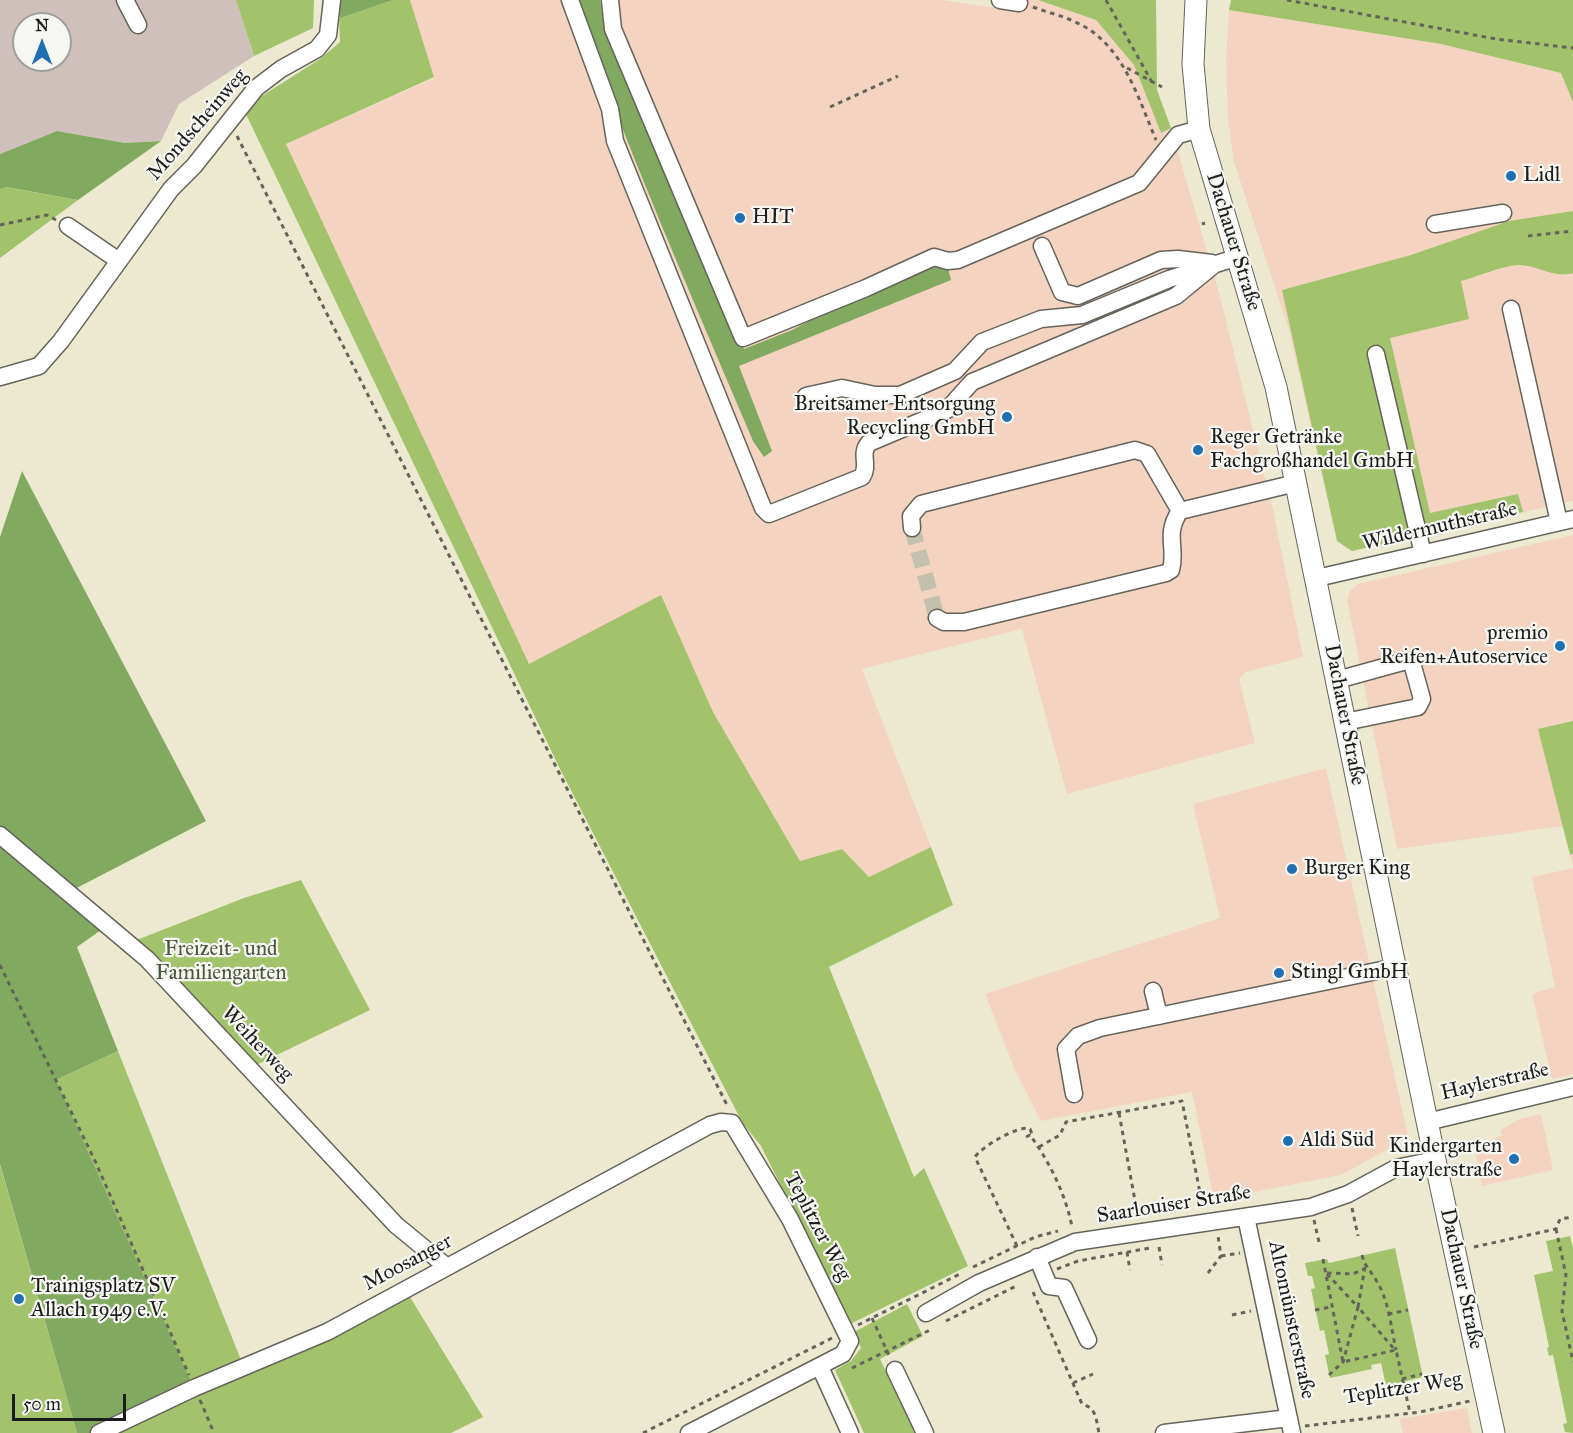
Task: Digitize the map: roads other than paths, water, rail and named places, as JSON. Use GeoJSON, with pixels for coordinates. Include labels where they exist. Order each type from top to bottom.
{"type":"FeatureCollection","features":[{"type":"Feature","properties":{"kind":"main road","name":"Dachauer Straße"},"geometry":{"type":"LineString","coordinates":[[1196,0],[1193,64],[1199,129],[1276,387],[1427,1122],[1494,1433]]}},
{"type":"Feature","properties":{"kind":"street"},"geometry":{"type":"LineString","coordinates":[[125,0],[138,25]]}},
{"type":"Feature","properties":{"kind":"street","name":"Mondscheinweg"},"geometry":{"type":"LineString","coordinates":[[0,377],[39,366],[61,341],[171,189],[194,165],[233,114],[256,88],[281,69],[316,49],[328,35],[332,0]]}},
{"type":"Feature","properties":{"kind":"street"},"geometry":{"type":"LineString","coordinates":[[570,0],[610,109],[615,141],[763,508],[769,514],[862,477],[866,468],[863,454],[869,442],[947,410],[972,382],[1176,296],[1215,264]]}},
{"type":"Feature","properties":{"kind":"street"},"geometry":{"type":"LineString","coordinates":[[610,0],[613,29],[743,338],[866,288],[934,257],[948,261],[958,260],[1139,183],[1161,152],[1178,135],[1199,129]]}},
{"type":"Feature","properties":{"kind":"street"},"geometry":{"type":"LineString","coordinates":[[1000,0],[1019,3]]}},
{"type":"Feature","properties":{"kind":"street"},"geometry":{"type":"LineString","coordinates":[[1435,224],[1503,213]]}},
{"type":"Feature","properties":{"kind":"street"},"geometry":{"type":"LineString","coordinates":[[68,226],[118,261]]}},
{"type":"Feature","properties":{"kind":"street"},"geometry":{"type":"LineString","coordinates":[[1042,246],[1062,292],[1078,296],[1161,260],[1178,259],[1215,264]]}},
{"type":"Feature","properties":{"kind":"street"},"geometry":{"type":"LineString","coordinates":[[806,396],[842,388],[875,395],[900,395],[955,371],[982,342],[1041,319],[1082,315],[1169,279],[1238,257]]}},
{"type":"Feature","properties":{"kind":"street"},"geometry":{"type":"LineString","coordinates":[[1511,309],[1566,521]]}},
{"type":"Feature","properties":{"kind":"street"},"geometry":{"type":"LineString","coordinates":[[1376,354],[1423,554]]}},
{"type":"Feature","properties":{"kind":"street"},"geometry":{"type":"LineString","coordinates":[[912,528],[911,516],[921,504],[1135,450],[1147,454],[1180,511]]}},
{"type":"Feature","properties":{"kind":"street"},"geometry":{"type":"LineString","coordinates":[[937,618],[944,622],[964,622],[1166,573],[1171,570],[1173,562],[1170,535],[1174,519],[1180,511],[1296,483]]}},
{"type":"Feature","properties":{"kind":"street","name":"Wildermuthstraße"},"geometry":{"type":"LineString","coordinates":[[1317,578],[1566,521]]}},
{"type":"Feature","properties":{"kind":"street"},"geometry":{"type":"LineString","coordinates":[[1337,680],[1406,661],[1412,663],[1422,699],[1418,707],[1345,722]]}},
{"type":"Feature","properties":{"kind":"street","name":"Weiherweg"},"geometry":{"type":"LineString","coordinates":[[0,835],[147,959],[396,1225],[447,1268]]}},
{"type":"Feature","properties":{"kind":"street"},"geometry":{"type":"LineString","coordinates":[[1074,1094],[1066,1061],[1066,1049],[1069,1042],[1088,1032],[1396,967]]}},
{"type":"Feature","properties":{"kind":"street"},"geometry":{"type":"LineString","coordinates":[[1153,992],[1159,1016]]}},
{"type":"Feature","properties":{"kind":"street","name":"Haylerstraße"},"geometry":{"type":"LineString","coordinates":[[1427,1122],[1573,1087]]}},
{"type":"Feature","properties":{"kind":"street","name":"Moosanger"},"geometry":{"type":"LineString","coordinates":[[99,1433],[194,1388],[327,1332],[710,1125],[721,1122],[732,1123]]}},
{"type":"Feature","properties":{"kind":"street","name":"Teplitzer Weg"},"geometry":{"type":"LineString","coordinates":[[732,1123],[790,1219],[847,1331],[849,1346],[823,1374]]}},
{"type":"Feature","properties":{"kind":"street","name":"Saarlouiser Straße"},"geometry":{"type":"LineString","coordinates":[[926,1313],[978,1283],[1075,1242],[1141,1231],[1207,1230],[1316,1216],[1353,1201],[1396,1168],[1435,1160]]}},
{"type":"Feature","properties":{"kind":"street","name":"Altomünsterstraße"},"geometry":{"type":"LineString","coordinates":[[1247,1224],[1290,1426]]}},
{"type":"Feature","properties":{"kind":"street"},"geometry":{"type":"LineString","coordinates":[[1031,1260],[1044,1275],[1049,1286],[1064,1288],[1088,1340]]}},
{"type":"Feature","properties":{"kind":"street"},"geometry":{"type":"LineString","coordinates":[[895,1370],[925,1433]]}},
{"type":"Feature","properties":{"kind":"street"},"geometry":{"type":"LineString","coordinates":[[699,1431],[823,1374],[850,1433]]}},
{"type":"Feature","properties":{"kind":"street"},"geometry":{"type":"LineString","coordinates":[[1164,1433],[1290,1426]]}},
{"type":"Feature","properties":{"kind":"tunnel"},"geometry":{"type":"LineString","coordinates":[[912,528],[937,618]]}},
{"type":"Feature","properties":{"kind":"place","name":"Lidl"},"geometry":{"type":"Point","coordinates":[1511,176]}},
{"type":"Feature","properties":{"kind":"place","name":"HIT"},"geometry":{"type":"Point","coordinates":[740,218]}},
{"type":"Feature","properties":{"kind":"place","name":"Breitsamer Entsorgung Recycling GmbH"},"geometry":{"type":"Point","coordinates":[1007,417]}},
{"type":"Feature","properties":{"kind":"place","name":"Reger Getränke Fachgroßhandel GmbH"},"geometry":{"type":"Point","coordinates":[1198,450]}},
{"type":"Feature","properties":{"kind":"place","name":"premio Reifen+Autoservice"},"geometry":{"type":"Point","coordinates":[1560,646]}},
{"type":"Feature","properties":{"kind":"place","name":"Burger King"},"geometry":{"type":"Point","coordinates":[1292,869]}},
{"type":"Feature","properties":{"kind":"place","name":"Stingl GmbH"},"geometry":{"type":"Point","coordinates":[1279,973]}},
{"type":"Feature","properties":{"kind":"place","name":"Aldi Süd"},"geometry":{"type":"Point","coordinates":[1288,1141]}},
{"type":"Feature","properties":{"kind":"place","name":"Kindergarten Haylerstraße"},"geometry":{"type":"Point","coordinates":[1514,1159]}},
{"type":"Feature","properties":{"kind":"place","name":"Trainigsplatz SV Allach 1949 e.V."},"geometry":{"type":"Point","coordinates":[19,1299]}},
{"type":"Feature","properties":{"kind":"park label","name":"Freizeit- und Familiengarten"},"geometry":{"type":"Point","coordinates":[221,962]}}]}
